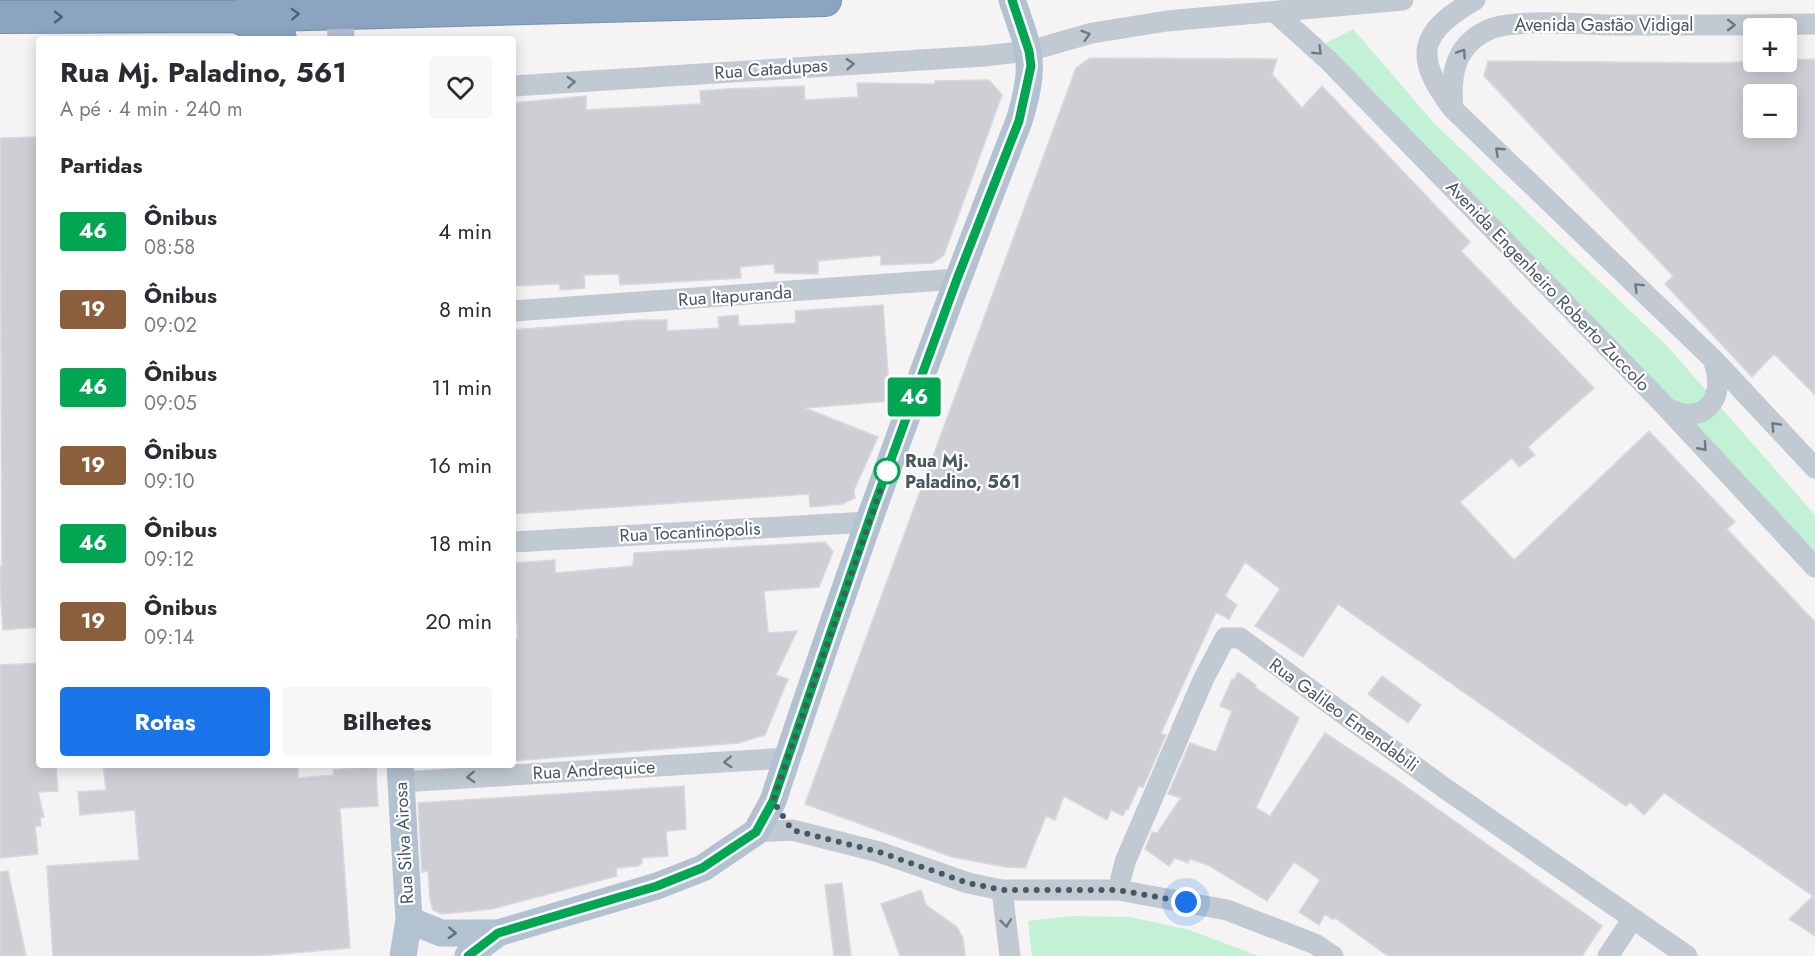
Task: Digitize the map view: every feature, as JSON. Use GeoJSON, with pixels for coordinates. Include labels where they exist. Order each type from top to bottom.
{"type":"FeatureCollection","features":[{"type":"Feature","properties":{"kind":"highway"},"geometry":{"type":"LineString","coordinates":[[0,17],[340,17],[825,0]]}},
{"type":"Feature","properties":{"kind":"highway"},"geometry":{"type":"LineString","coordinates":[[235,16],[276,36]]}},
{"type":"Feature","properties":{"kind":"main road"},"geometry":{"type":"LineString","coordinates":[[409,920],[441,933],[498,933],[657,886],[702,868],[756,832],[773,801],[868,522],[957,279],[1019,121],[1030,78],[1029,51],[1012,0]]}},
{"type":"Feature","properties":{"kind":"main road","name":"Rua Silva Airosa"},"geometry":{"type":"LineString","coordinates":[[400,773],[409,920],[403,956]]}},
{"type":"Feature","properties":{"kind":"main road"},"geometry":{"type":"LineString","coordinates":[[468,956],[498,933]]}},
{"type":"Feature","properties":{"kind":"street"},"geometry":{"type":"LineString","coordinates":[[1029,51],[1122,27],[1403,0]]}},
{"type":"Feature","properties":{"kind":"street"},"geometry":{"type":"LineString","coordinates":[[1475,0],[1453,12],[1429,39],[1426,55],[1428,69],[1437,88],[1453,108],[1713,360],[1815,468]]}},
{"type":"Feature","properties":{"kind":"street","name":"Avenida Engenheiro Roberto Zuccolo"},"geometry":{"type":"LineString","coordinates":[[1275,12],[1328,60],[1666,407],[1815,567]]}},
{"type":"Feature","properties":{"kind":"street","name":"Avenida Gastão Vidigal"},"geometry":{"type":"LineString","coordinates":[[1453,108],[1451,81],[1454,66],[1472,39],[1488,29],[1548,24],[1815,24]]}},
{"type":"Feature","properties":{"kind":"street","name":"Rua Catadupas"},"geometry":{"type":"LineString","coordinates":[[516,86],[1029,51]]}},
{"type":"Feature","properties":{"kind":"street","name":"Rua Itapuranda"},"geometry":{"type":"LineString","coordinates":[[516,311],[957,279]]}},
{"type":"Feature","properties":{"kind":"street"},"geometry":{"type":"LineString","coordinates":[[1666,407],[1680,415],[1696,414],[1710,406],[1718,393],[1719,377],[1713,360]]}},
{"type":"Feature","properties":{"kind":"street","name":"Rua Tocantinópolis"},"geometry":{"type":"LineString","coordinates":[[516,542],[868,522]]}},
{"type":"Feature","properties":{"kind":"street","name":"Rua Galileo Emendabili"},"geometry":{"type":"LineString","coordinates":[[1118,890],[1125,862],[1203,680],[1225,638],[1233,637],[1240,638],[1364,731],[1632,920],[1687,956]]}},
{"type":"Feature","properties":{"kind":"street","name":"Rua Andrequice"},"geometry":{"type":"LineString","coordinates":[[400,773],[787,758]]}},
{"type":"Feature","properties":{"kind":"street"},"geometry":{"type":"LineString","coordinates":[[773,801],[792,830]]}},
{"type":"Feature","properties":{"kind":"street"},"geometry":{"type":"LineString","coordinates":[[756,832],[792,830],[879,852],[968,883],[1002,890],[1118,890],[1227,910],[1315,944],[1333,956]]}},
{"type":"Feature","properties":{"kind":"street"},"geometry":{"type":"LineString","coordinates":[[1002,890],[1011,956]]}},
{"type":"Feature","properties":{"kind":"street"},"geometry":{"type":"LineString","coordinates":[[1608,956],[1632,920]]}},
{"type":"Feature","properties":{"kind":"green space"},"geometry":{"type":"Polygon","coordinates":[[[1353,29],[1434,123],[1668,347],[1815,515],[1815,551],[1326,43],[1353,29]]]}},
{"type":"Feature","properties":{"kind":"green space"},"geometry":{"type":"Polygon","coordinates":[[[1071,916],[1130,917],[1189,930],[1259,956],[1032,956],[1028,921],[1071,916]]]}},
{"type":"Feature","properties":{"kind":"building"},"geometry":{"type":"Polygon","coordinates":[[[1090,58],[1277,59],[1272,74],[1302,108],[1322,86],[1470,242],[1461,251],[1594,388],[1528,447],[1535,455],[1519,467],[1512,458],[1460,502],[1514,560],[1649,431],[1735,522],[1727,529],[1815,622],[1815,936],[1789,919],[1813,896],[1664,793],[1644,815],[1630,802],[1626,806],[1338,604],[1303,657],[1255,626],[1280,589],[1245,562],[1225,596],[1237,605],[1229,619],[1216,612],[1161,733],[1166,735],[1143,787],[1139,786],[1123,816],[1111,810],[1107,820],[1064,796],[1055,820],[1046,816],[1025,868],[1006,867],[952,857],[805,804],[1076,68],[1090,58]]]}},
{"type":"Feature","properties":{"kind":"building"},"geometry":{"type":"Polygon","coordinates":[[[1815,59],[1815,395],[1774,354],[1752,377],[1665,284],[1673,276],[1484,76],[1488,61],[1743,62],[1743,72],[1797,72],[1797,60],[1815,59]]]}},
{"type":"Feature","properties":{"kind":"building"},"geometry":{"type":"Polygon","coordinates":[[[989,80],[1002,95],[944,255],[933,263],[881,265],[881,255],[818,261],[818,274],[775,273],[774,264],[740,267],[741,278],[620,285],[619,274],[584,275],[585,288],[560,290],[560,284],[516,286],[516,103],[586,96],[586,110],[701,104],[700,91],[804,86],[805,100],[858,97],[857,83],[935,84],[935,81],[989,80]]]}},
{"type":"Feature","properties":{"kind":"building"},"geometry":{"type":"Polygon","coordinates":[[[36,137],[36,627],[3,630],[0,587],[0,566],[2,566],[0,138],[36,137]]]}},
{"type":"Feature","properties":{"kind":"building"},"geometry":{"type":"Polygon","coordinates":[[[883,305],[890,401],[805,408],[878,437],[854,490],[855,498],[842,504],[810,507],[809,494],[516,514],[516,330],[639,320],[667,320],[667,331],[719,328],[718,317],[738,315],[739,326],[796,323],[795,311],[883,305]]]}},
{"type":"Feature","properties":{"kind":"building"},"geometry":{"type":"Polygon","coordinates":[[[825,542],[833,552],[819,587],[764,591],[768,633],[797,631],[776,675],[788,679],[765,735],[739,743],[516,761],[516,639],[518,639],[516,563],[555,560],[555,573],[633,566],[634,553],[825,542]]]}},
{"type":"Feature","properties":{"kind":"building"},"geometry":{"type":"Polygon","coordinates":[[[36,663],[36,768],[56,768],[58,791],[38,792],[44,817],[40,818],[41,826],[35,826],[38,854],[0,858],[0,665],[36,663]]]}},
{"type":"Feature","properties":{"kind":"building"},"geometry":{"type":"Polygon","coordinates":[[[1238,672],[1299,718],[1256,808],[1270,816],[1325,733],[1394,778],[1602,926],[1582,956],[1388,956],[1335,918],[1333,920],[1325,914],[1319,925],[1299,912],[1320,880],[1294,862],[1267,901],[1210,866],[1190,859],[1188,863],[1175,858],[1169,866],[1145,849],[1152,832],[1157,833],[1181,798],[1168,794],[1190,743],[1216,752],[1232,711],[1220,706],[1232,679],[1234,680],[1238,672]]]}},
{"type":"Feature","properties":{"kind":"building"},"geometry":{"type":"Polygon","coordinates":[[[1382,676],[1421,705],[1408,723],[1368,694],[1382,676]]]}},
{"type":"Feature","properties":{"kind":"building"},"geometry":{"type":"Polygon","coordinates":[[[103,768],[298,768],[298,778],[334,775],[333,770],[376,768],[378,806],[340,808],[350,948],[257,956],[53,956],[47,866],[139,860],[135,810],[80,815],[78,792],[106,790],[103,768]]]}},
{"type":"Feature","properties":{"kind":"building"},"geometry":{"type":"Polygon","coordinates":[[[684,786],[686,829],[666,831],[668,856],[642,858],[642,863],[638,866],[616,868],[617,876],[492,909],[442,914],[433,910],[428,871],[422,872],[418,803],[684,786]]]}},
{"type":"Feature","properties":{"kind":"building"},"geometry":{"type":"Polygon","coordinates":[[[8,871],[26,956],[0,956],[0,872],[8,871]]]}},
{"type":"Feature","properties":{"kind":"building"},"geometry":{"type":"Polygon","coordinates":[[[842,883],[851,956],[834,956],[825,885],[842,883]]]}},
{"type":"Feature","properties":{"kind":"building"},"geometry":{"type":"Polygon","coordinates":[[[921,890],[926,905],[957,927],[963,938],[965,956],[900,956],[881,904],[921,890]]]}},
{"type":"Feature","properties":{"kind":"bus line","name":"46"},"geometry":{"type":"LineString","coordinates":[[468,956],[498,933],[657,886],[702,868],[756,832],[773,801],[874,506],[957,279],[1019,121],[1027,95],[1031,66],[1029,51],[1012,0]]}},
{"type":"Feature","properties":{"kind":"place","name":"Rua Mj. Paladino, 561"},"geometry":{"type":"Point","coordinates":[887,471]}},
{"type":"Feature","properties":{"kind":"route"},"geometry":{"type":"LineString","coordinates":[[887,471],[773,801],[792,830],[879,852],[968,883],[1002,890],[1118,890],[1186,902]]}}]}
